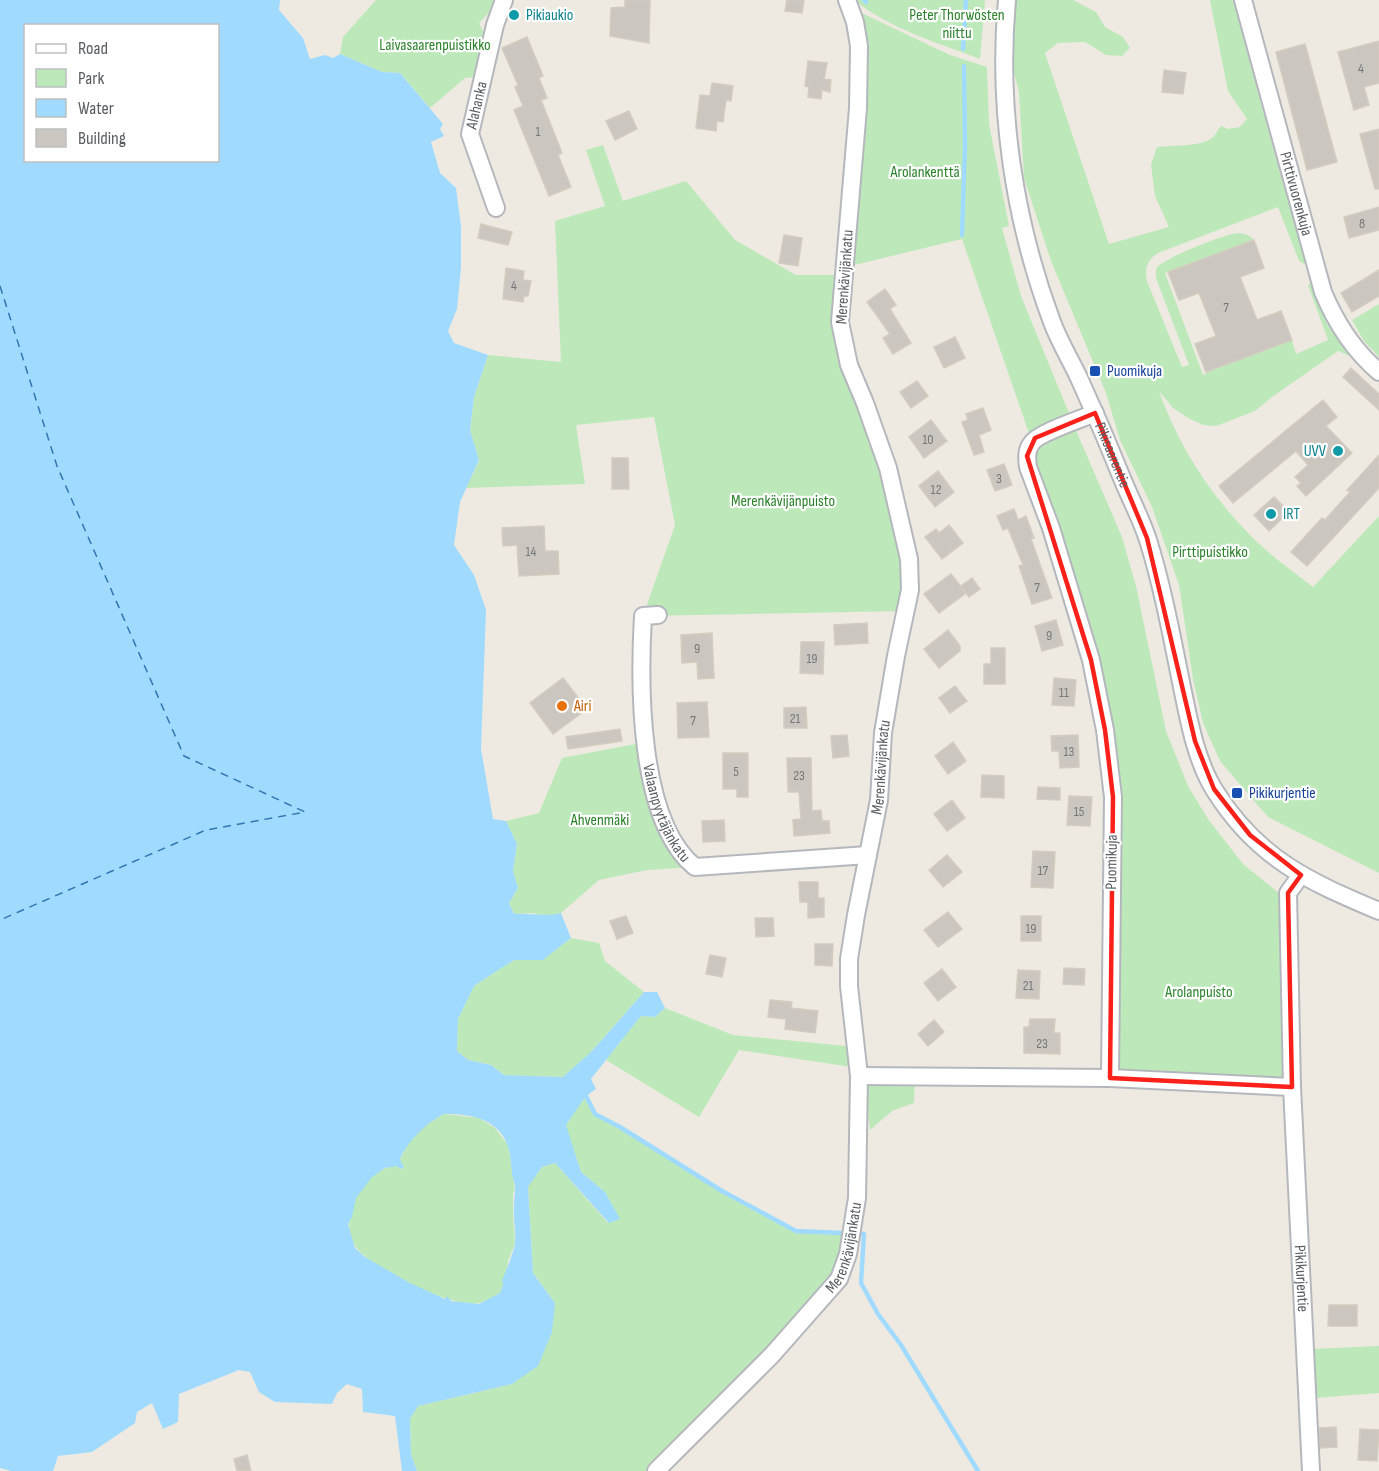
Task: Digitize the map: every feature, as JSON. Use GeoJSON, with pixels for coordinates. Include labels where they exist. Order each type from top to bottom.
{"type":"FeatureCollection","features":[{"type":"Feature","properties":{"kind":"street","name":"Alahanka"},"geometry":{"type":"LineString","coordinates":[[496,208],[470,134],[495,25],[504,0]]}},
{"type":"Feature","properties":{"kind":"street","name":"Merenkävijänkatu"},"geometry":{"type":"LineString","coordinates":[[656,1471],[772,1355],[839,1279],[848,1254],[857,1198],[859,1076],[849,986],[849,959],[879,801],[883,733],[910,590],[909,559],[890,479],[866,403],[849,365],[840,322],[858,108],[859,46],[855,22],[847,0]]}},
{"type":"Feature","properties":{"kind":"street","name":"Pikisaarentie"},"geometry":{"type":"LineString","coordinates":[[1007,0],[1005,87],[1008,129],[1018,200],[1027,242],[1053,324],[1095,413],[1148,538],[1195,741],[1214,789],[1250,835],[1279,861],[1312,882],[1379,911]]}},
{"type":"Feature","properties":{"kind":"street","name":"Pirttivuorenkuja"},"geometry":{"type":"LineString","coordinates":[[1243,0],[1323,292],[1347,338],[1379,372]]}},
{"type":"Feature","properties":{"kind":"street","name":"Puomikuja"},"geometry":{"type":"LineString","coordinates":[[1095,413],[1035,438],[1029,447],[1027,456],[1028,467],[1051,528],[1091,660],[1105,730],[1113,797],[1110,1078]]}},
{"type":"Feature","properties":{"kind":"street","name":"Valaanpyytäjänkatu"},"geometry":{"type":"LineString","coordinates":[[650,616],[640,669],[647,755],[663,824],[682,855],[695,867],[868,855]]}},
{"type":"Feature","properties":{"kind":"street","name":"Pikikurjentie"},"geometry":{"type":"LineString","coordinates":[[1301,875],[1288,893],[1292,1087],[1311,1471]]}},
{"type":"Feature","properties":{"kind":"street"},"geometry":{"type":"LineString","coordinates":[[859,1076],[1110,1078],[1292,1087]]}},
{"type":"Feature","properties":{"kind":"highlighted area"},"geometry":{"type":"Polygon","coordinates":[[[1095,413],[1147,538],[1195,741],[1214,789],[1250,835],[1301,875],[1288,893],[1292,1087],[1110,1078],[1113,797],[1105,730],[1091,660],[1027,456],[1035,438],[1095,413]]]}},
{"type":"Feature","properties":{"kind":"green space","name":"Laivasaarenpuistikko"},"geometry":{"type":"Polygon","coordinates":[[[376,0],[496,0],[495,6],[479,23],[488,41],[478,77],[465,78],[430,108],[400,73],[382,72],[340,54],[343,37],[376,0]]]}},
{"type":"Feature","properties":{"kind":"green space","name":"Peter Thorwösten niittu"},"geometry":{"type":"Polygon","coordinates":[[[854,0],[985,0],[980,59],[899,27],[854,0]]]}},
{"type":"Feature","properties":{"kind":"green space","name":"Pirttipuistikko"},"geometry":{"type":"Polygon","coordinates":[[[1014,0],[1073,0],[1096,12],[1105,27],[1123,37],[1130,48],[1122,56],[1106,55],[1085,42],[1058,43],[1045,53],[1109,244],[1169,227],[1155,196],[1151,165],[1157,147],[1207,141],[1221,126],[1228,129],[1240,127],[1247,119],[1228,91],[1210,0],[1233,0],[1286,195],[1289,195],[1307,262],[1304,264],[1299,261],[1278,207],[1158,253],[1147,265],[1147,281],[1182,367],[1189,365],[1156,278],[1156,269],[1179,254],[1215,239],[1242,233],[1254,240],[1165,273],[1203,375],[1292,340],[1296,354],[1328,340],[1308,285],[1310,283],[1327,324],[1350,356],[1338,351],[1255,411],[1216,426],[1203,425],[1188,418],[1173,408],[1159,391],[1185,449],[1221,502],[1256,541],[1313,587],[1379,516],[1379,873],[1268,817],[1220,761],[1203,723],[1193,679],[1179,585],[1152,507],[1120,440],[1106,393],[1051,261],[1024,178],[1019,92],[1013,68],[1014,0]]]}},
{"type":"Feature","properties":{"kind":"green space","name":"Arolanpuisto"},"geometry":{"type":"Polygon","coordinates":[[[851,8],[950,55],[987,67],[989,124],[1009,226],[1002,228],[1021,296],[1122,537],[1136,586],[1166,731],[1188,786],[1208,819],[1243,864],[1280,894],[1285,1073],[1280,1079],[1116,1070],[1117,795],[1037,481],[1032,442],[962,239],[846,267],[858,108],[851,8]]]}},
{"type":"Feature","properties":{"kind":"green space","name":"Merenkävijänpuisto"},"geometry":{"type":"Polygon","coordinates":[[[603,145],[623,201],[686,181],[735,240],[796,275],[845,275],[840,322],[899,512],[905,611],[643,616],[675,525],[654,417],[576,425],[585,484],[466,488],[479,461],[470,431],[474,397],[488,355],[561,362],[555,221],[605,206],[586,150],[603,145]]]}},
{"type":"Feature","properties":{"kind":"green space"},"geometry":{"type":"Polygon","coordinates":[[[1379,304],[1379,357],[1364,341],[1352,320],[1379,304]]]}},
{"type":"Feature","properties":{"kind":"green space","name":"Ahvenmäki"},"geometry":{"type":"Polygon","coordinates":[[[646,742],[656,801],[695,867],[647,870],[599,880],[561,913],[546,916],[532,913],[514,914],[509,903],[518,888],[513,871],[517,844],[506,821],[539,813],[562,758],[646,742]]]}},
{"type":"Feature","properties":{"kind":"green space"},"geometry":{"type":"Polygon","coordinates":[[[571,938],[599,943],[605,961],[644,992],[592,1051],[564,1077],[504,1075],[491,1065],[468,1060],[457,1051],[458,1019],[474,986],[514,960],[543,960],[571,938]]]}},
{"type":"Feature","properties":{"kind":"green space"},"geometry":{"type":"Polygon","coordinates":[[[665,1008],[733,1035],[856,1047],[858,1068],[739,1050],[699,1117],[606,1060],[641,1016],[655,1017],[665,1008]]]}},
{"type":"Feature","properties":{"kind":"green space"},"geometry":{"type":"Polygon","coordinates":[[[915,1076],[914,1103],[892,1111],[870,1130],[865,1085],[915,1076]]]}},
{"type":"Feature","properties":{"kind":"green space"},"geometry":{"type":"Polygon","coordinates":[[[586,1096],[595,1114],[620,1127],[722,1191],[796,1231],[852,1234],[844,1268],[656,1471],[417,1471],[411,1454],[410,1418],[418,1406],[512,1384],[555,1303],[533,1273],[528,1186],[542,1167],[555,1163],[608,1223],[605,1192],[581,1172],[565,1125],[586,1096]]]}},
{"type":"Feature","properties":{"kind":"green space"},"geometry":{"type":"Polygon","coordinates":[[[444,1114],[479,1118],[495,1128],[508,1145],[515,1188],[513,1213],[515,1244],[500,1293],[482,1302],[467,1303],[450,1300],[411,1284],[375,1264],[361,1253],[351,1238],[350,1211],[361,1185],[396,1163],[415,1134],[444,1114]]]}},
{"type":"Feature","properties":{"kind":"green space"},"geometry":{"type":"Polygon","coordinates":[[[1379,1346],[1379,1393],[1315,1398],[1312,1349],[1379,1346]]]}},
{"type":"Feature","properties":{"kind":"water"},"geometry":{"type":"Polygon","coordinates":[[[0,0],[280,0],[279,10],[303,38],[310,59],[325,55],[333,58],[340,54],[382,72],[400,73],[443,124],[440,129],[444,136],[431,142],[440,173],[456,188],[461,226],[461,268],[457,309],[448,331],[454,343],[488,355],[474,397],[470,430],[479,460],[460,502],[454,545],[474,575],[486,610],[481,749],[493,819],[506,821],[517,844],[513,871],[518,888],[509,903],[514,914],[561,913],[571,938],[543,960],[514,960],[474,986],[458,1019],[457,1051],[468,1060],[491,1065],[504,1075],[563,1077],[592,1051],[644,992],[657,992],[665,1008],[655,1017],[641,1016],[591,1079],[596,1089],[586,1096],[566,1125],[581,1172],[605,1192],[620,1219],[609,1223],[555,1163],[542,1167],[528,1187],[533,1273],[555,1303],[552,1332],[538,1366],[512,1384],[418,1406],[410,1419],[411,1454],[417,1471],[402,1471],[395,1416],[363,1412],[362,1389],[347,1384],[337,1393],[332,1404],[275,1402],[259,1392],[250,1372],[239,1370],[179,1394],[178,1422],[163,1429],[152,1403],[137,1412],[135,1423],[92,1452],[58,1456],[53,1471],[11,1471],[0,1468],[0,0]],[[444,1114],[424,1127],[400,1159],[404,1168],[400,1169],[397,1166],[385,1168],[372,1177],[356,1198],[348,1224],[355,1248],[365,1257],[408,1282],[445,1299],[447,1296],[451,1301],[479,1304],[500,1293],[502,1280],[515,1246],[515,1186],[510,1154],[503,1136],[487,1122],[466,1115],[444,1114]]]}},
{"type":"Feature","properties":{"kind":"building"},"geometry":{"type":"Polygon","coordinates":[[[625,0],[650,0],[649,43],[610,36],[611,8],[625,7],[625,0]]]}},
{"type":"Feature","properties":{"kind":"building"},"geometry":{"type":"Polygon","coordinates":[[[787,0],[804,0],[802,13],[785,11],[787,0]]]}},
{"type":"Feature","properties":{"kind":"building"},"geometry":{"type":"Polygon","coordinates":[[[527,37],[543,76],[539,78],[547,98],[541,100],[562,153],[558,155],[571,187],[549,196],[514,110],[523,106],[515,87],[518,85],[502,48],[527,37]]]}},
{"type":"Feature","properties":{"kind":"building"},"geometry":{"type":"Polygon","coordinates":[[[1379,41],[1379,83],[1364,87],[1369,105],[1354,110],[1338,52],[1379,41]]]}},
{"type":"Feature","properties":{"kind":"building"},"geometry":{"type":"Polygon","coordinates":[[[1305,44],[1337,162],[1307,170],[1276,52],[1305,44]]]}},
{"type":"Feature","properties":{"kind":"building"},"geometry":{"type":"Polygon","coordinates":[[[808,61],[827,63],[824,79],[831,80],[830,92],[822,90],[821,99],[808,97],[809,87],[805,86],[808,61]]]}},
{"type":"Feature","properties":{"kind":"building"},"geometry":{"type":"Polygon","coordinates":[[[1164,70],[1186,73],[1183,94],[1162,92],[1164,70]]]}},
{"type":"Feature","properties":{"kind":"building"},"geometry":{"type":"Polygon","coordinates":[[[712,83],[733,86],[731,101],[726,100],[723,122],[717,121],[716,131],[696,128],[700,95],[710,96],[712,83]]]}},
{"type":"Feature","properties":{"kind":"building"},"geometry":{"type":"Polygon","coordinates":[[[629,111],[637,129],[615,140],[606,121],[629,111]]]}},
{"type":"Feature","properties":{"kind":"building"},"geometry":{"type":"Polygon","coordinates":[[[1379,129],[1379,189],[1375,189],[1360,134],[1379,129]]]}},
{"type":"Feature","properties":{"kind":"building"},"geometry":{"type":"Polygon","coordinates":[[[1379,207],[1379,230],[1349,238],[1344,217],[1379,207]]]}},
{"type":"Feature","properties":{"kind":"building"},"geometry":{"type":"Polygon","coordinates":[[[481,224],[512,232],[508,245],[478,238],[481,224]]]}},
{"type":"Feature","properties":{"kind":"building"},"geometry":{"type":"Polygon","coordinates":[[[784,235],[802,238],[798,266],[779,263],[784,235]]]}},
{"type":"Feature","properties":{"kind":"building"},"geometry":{"type":"Polygon","coordinates":[[[1254,240],[1264,268],[1240,277],[1257,320],[1281,311],[1292,340],[1206,372],[1195,344],[1216,336],[1199,293],[1179,300],[1168,272],[1254,240]]]}},
{"type":"Feature","properties":{"kind":"building"},"geometry":{"type":"Polygon","coordinates":[[[506,268],[524,271],[523,280],[531,281],[528,296],[524,296],[523,302],[503,299],[506,268]]]}},
{"type":"Feature","properties":{"kind":"building"},"geometry":{"type":"Polygon","coordinates":[[[1379,270],[1379,296],[1352,312],[1341,293],[1379,270]]]}},
{"type":"Feature","properties":{"kind":"building"},"geometry":{"type":"Polygon","coordinates":[[[885,289],[896,305],[890,309],[911,343],[893,354],[883,338],[890,334],[867,302],[885,289]]]}},
{"type":"Feature","properties":{"kind":"building"},"geometry":{"type":"Polygon","coordinates":[[[955,337],[965,358],[944,368],[934,347],[955,337]]]}},
{"type":"Feature","properties":{"kind":"building"},"geometry":{"type":"Polygon","coordinates":[[[1351,368],[1379,394],[1379,410],[1343,377],[1351,368]]]}},
{"type":"Feature","properties":{"kind":"building"},"geometry":{"type":"Polygon","coordinates":[[[917,381],[928,396],[911,408],[900,392],[917,381]]]}},
{"type":"Feature","properties":{"kind":"building"},"geometry":{"type":"Polygon","coordinates":[[[1323,400],[1337,417],[1326,426],[1352,453],[1306,496],[1297,486],[1301,483],[1295,477],[1308,465],[1296,451],[1233,503],[1219,486],[1323,400]]]}},
{"type":"Feature","properties":{"kind":"building"},"geometry":{"type":"Polygon","coordinates":[[[983,408],[991,430],[979,435],[984,452],[974,455],[962,422],[968,420],[966,414],[983,408]]]}},
{"type":"Feature","properties":{"kind":"building"},"geometry":{"type":"Polygon","coordinates":[[[931,420],[947,441],[924,458],[909,437],[931,420]]]}},
{"type":"Feature","properties":{"kind":"building"},"geometry":{"type":"Polygon","coordinates":[[[1379,455],[1379,488],[1307,566],[1291,552],[1322,518],[1325,520],[1350,492],[1347,490],[1379,455]]]}},
{"type":"Feature","properties":{"kind":"building"},"geometry":{"type":"Polygon","coordinates":[[[612,458],[628,458],[629,489],[612,489],[612,458]]]}},
{"type":"Feature","properties":{"kind":"building"},"geometry":{"type":"Polygon","coordinates":[[[1004,464],[1012,485],[995,491],[987,470],[1004,464]]]}},
{"type":"Feature","properties":{"kind":"building"},"geometry":{"type":"Polygon","coordinates":[[[938,471],[954,492],[935,507],[919,486],[938,471]]]}},
{"type":"Feature","properties":{"kind":"building","name":"IRT"},"geometry":{"type":"Polygon","coordinates":[[[1274,497],[1289,512],[1269,531],[1254,515],[1274,497]]]}},
{"type":"Feature","properties":{"kind":"building"},"geometry":{"type":"Polygon","coordinates":[[[1014,509],[1018,520],[1026,516],[1034,538],[1031,539],[1052,598],[1032,604],[1019,566],[1023,565],[1008,528],[1003,530],[997,516],[1014,509]]]}},
{"type":"Feature","properties":{"kind":"building"},"geometry":{"type":"Polygon","coordinates":[[[949,525],[963,543],[942,559],[925,537],[936,529],[939,533],[949,525]]]}},
{"type":"Feature","properties":{"kind":"building"},"geometry":{"type":"Polygon","coordinates":[[[544,526],[545,551],[558,551],[559,574],[519,576],[517,545],[503,546],[502,528],[544,526]]]}},
{"type":"Feature","properties":{"kind":"building"},"geometry":{"type":"Polygon","coordinates":[[[951,574],[966,593],[939,613],[924,594],[951,574]]]}},
{"type":"Feature","properties":{"kind":"building"},"geometry":{"type":"Polygon","coordinates":[[[972,578],[980,589],[969,597],[961,586],[972,578]]]}},
{"type":"Feature","properties":{"kind":"building"},"geometry":{"type":"Polygon","coordinates":[[[1056,620],[1063,645],[1042,651],[1035,626],[1056,620]]]}},
{"type":"Feature","properties":{"kind":"building"},"geometry":{"type":"Polygon","coordinates":[[[867,623],[868,643],[835,645],[834,625],[867,623]]]}},
{"type":"Feature","properties":{"kind":"building"},"geometry":{"type":"Polygon","coordinates":[[[948,630],[960,646],[960,651],[939,668],[924,649],[948,630]]]}},
{"type":"Feature","properties":{"kind":"building"},"geometry":{"type":"Polygon","coordinates":[[[712,633],[714,678],[698,679],[697,662],[682,663],[681,635],[712,633]]]}},
{"type":"Feature","properties":{"kind":"building"},"geometry":{"type":"Polygon","coordinates":[[[801,642],[824,642],[823,674],[800,673],[801,642]]]}},
{"type":"Feature","properties":{"kind":"building"},"geometry":{"type":"Polygon","coordinates":[[[991,648],[1005,648],[1005,684],[984,684],[984,664],[991,664],[991,648]]]}},
{"type":"Feature","properties":{"kind":"building"},"geometry":{"type":"Polygon","coordinates":[[[563,678],[587,709],[553,734],[530,703],[563,678]]]}},
{"type":"Feature","properties":{"kind":"building"},"geometry":{"type":"Polygon","coordinates":[[[1054,678],[1076,680],[1074,706],[1052,705],[1054,678]]]}},
{"type":"Feature","properties":{"kind":"building"},"geometry":{"type":"Polygon","coordinates":[[[955,686],[967,701],[950,713],[939,698],[955,686]]]}},
{"type":"Feature","properties":{"kind":"building"},"geometry":{"type":"Polygon","coordinates":[[[707,702],[709,737],[678,738],[677,703],[707,702]]]}},
{"type":"Feature","properties":{"kind":"building"},"geometry":{"type":"Polygon","coordinates":[[[806,707],[807,728],[784,728],[784,708],[806,707]]]}},
{"type":"Feature","properties":{"kind":"building"},"geometry":{"type":"Polygon","coordinates":[[[620,729],[622,741],[568,749],[566,737],[620,729]]]}},
{"type":"Feature","properties":{"kind":"building"},"geometry":{"type":"Polygon","coordinates":[[[847,735],[849,756],[833,758],[831,736],[847,735]]]}},
{"type":"Feature","properties":{"kind":"building"},"geometry":{"type":"Polygon","coordinates":[[[1078,735],[1079,767],[1060,768],[1059,751],[1052,751],[1051,736],[1078,735]]]}},
{"type":"Feature","properties":{"kind":"building"},"geometry":{"type":"Polygon","coordinates":[[[953,742],[966,761],[948,774],[935,756],[953,742]]]}},
{"type":"Feature","properties":{"kind":"building"},"geometry":{"type":"Polygon","coordinates":[[[723,753],[748,753],[748,797],[737,797],[737,789],[723,789],[723,753]]]}},
{"type":"Feature","properties":{"kind":"building"},"geometry":{"type":"Polygon","coordinates":[[[787,758],[811,758],[812,811],[821,810],[822,821],[829,821],[830,833],[794,836],[793,820],[801,819],[799,792],[788,792],[787,758]]]}},
{"type":"Feature","properties":{"kind":"building"},"geometry":{"type":"Polygon","coordinates":[[[982,775],[1004,776],[1004,798],[981,797],[982,775]]]}},
{"type":"Feature","properties":{"kind":"building"},"geometry":{"type":"Polygon","coordinates":[[[1038,787],[1060,788],[1060,800],[1037,799],[1038,787]]]}},
{"type":"Feature","properties":{"kind":"building"},"geometry":{"type":"Polygon","coordinates":[[[1069,796],[1092,797],[1090,826],[1067,825],[1069,796]]]}},
{"type":"Feature","properties":{"kind":"building"},"geometry":{"type":"Polygon","coordinates":[[[952,800],[965,818],[947,831],[934,814],[952,800]]]}},
{"type":"Feature","properties":{"kind":"building"},"geometry":{"type":"Polygon","coordinates":[[[724,820],[725,841],[703,842],[702,821],[724,820]]]}},
{"type":"Feature","properties":{"kind":"building"},"geometry":{"type":"Polygon","coordinates":[[[1033,851],[1055,852],[1053,888],[1031,887],[1033,851]]]}},
{"type":"Feature","properties":{"kind":"building"},"geometry":{"type":"Polygon","coordinates":[[[947,855],[962,872],[943,887],[929,870],[947,855]]]}},
{"type":"Feature","properties":{"kind":"building"},"geometry":{"type":"Polygon","coordinates":[[[799,882],[818,882],[818,898],[824,898],[824,917],[808,918],[808,902],[800,902],[799,882]]]}},
{"type":"Feature","properties":{"kind":"building"},"geometry":{"type":"Polygon","coordinates":[[[948,912],[962,929],[938,947],[924,930],[948,912]]]}},
{"type":"Feature","properties":{"kind":"building"},"geometry":{"type":"Polygon","coordinates":[[[626,916],[633,933],[617,939],[610,921],[626,916]]]}},
{"type":"Feature","properties":{"kind":"building"},"geometry":{"type":"Polygon","coordinates":[[[1021,916],[1041,916],[1041,941],[1021,941],[1021,916]]]}},
{"type":"Feature","properties":{"kind":"building"},"geometry":{"type":"Polygon","coordinates":[[[755,918],[773,918],[774,936],[756,937],[755,918]]]}},
{"type":"Feature","properties":{"kind":"building"},"geometry":{"type":"Polygon","coordinates":[[[815,944],[833,944],[832,966],[815,965],[815,944]]]}},
{"type":"Feature","properties":{"kind":"building"},"geometry":{"type":"Polygon","coordinates":[[[710,955],[726,958],[722,977],[706,974],[710,955]]]}},
{"type":"Feature","properties":{"kind":"building"},"geometry":{"type":"Polygon","coordinates":[[[1064,968],[1085,969],[1084,985],[1063,984],[1064,968]]]}},
{"type":"Feature","properties":{"kind":"building"},"geometry":{"type":"Polygon","coordinates":[[[942,969],[956,987],[938,1001],[924,983],[942,969]]]}},
{"type":"Feature","properties":{"kind":"building"},"geometry":{"type":"Polygon","coordinates":[[[1018,970],[1040,971],[1039,999],[1016,998],[1018,970]]]}},
{"type":"Feature","properties":{"kind":"building"},"geometry":{"type":"Polygon","coordinates":[[[770,1000],[792,1002],[791,1008],[818,1011],[815,1033],[785,1029],[786,1019],[768,1017],[770,1000]]]}},
{"type":"Feature","properties":{"kind":"building"},"geometry":{"type":"Polygon","coordinates":[[[1030,1019],[1055,1019],[1054,1033],[1060,1033],[1060,1054],[1024,1053],[1024,1027],[1029,1027],[1030,1019]]]}},
{"type":"Feature","properties":{"kind":"building"},"geometry":{"type":"Polygon","coordinates":[[[934,1020],[944,1032],[928,1046],[918,1034],[934,1020]]]}},
{"type":"Feature","properties":{"kind":"building"},"geometry":{"type":"Polygon","coordinates":[[[1329,1305],[1357,1305],[1357,1326],[1328,1326],[1329,1305]]]}},
{"type":"Feature","properties":{"kind":"building"},"geometry":{"type":"Polygon","coordinates":[[[1336,1427],[1337,1447],[1320,1448],[1319,1428],[1336,1427]]]}},
{"type":"Feature","properties":{"kind":"building"},"geometry":{"type":"Polygon","coordinates":[[[1360,1429],[1379,1430],[1377,1461],[1358,1460],[1360,1429]]]}},
{"type":"Feature","properties":{"kind":"building"},"geometry":{"type":"Polygon","coordinates":[[[247,1455],[251,1471],[237,1471],[234,1459],[247,1455]]]}},
{"type":"Feature","properties":{"kind":"waterway"},"geometry":{"type":"LineString","coordinates":[[963,49],[966,0]]}},
{"type":"Feature","properties":{"kind":"waterway"},"geometry":{"type":"LineString","coordinates":[[962,235],[965,145],[964,66]]}},
{"type":"Feature","properties":{"kind":"waterway"},"geometry":{"type":"LineString","coordinates":[[586,1096],[595,1114],[620,1127],[722,1191],[796,1231],[864,1234],[861,1283],[878,1314],[901,1345],[978,1471]]}},
{"type":"Feature","properties":{"kind":"ferry route"},"geometry":{"type":"LineString","coordinates":[[0,286],[57,466],[184,756],[305,812],[206,830],[0,920]]}},
{"type":"Feature","properties":{"kind":"place","name":"Pikiaukio"},"geometry":{"type":"Point","coordinates":[514,15]}},
{"type":"Feature","properties":{"kind":"place","name":"Puomikuja"},"geometry":{"type":"Point","coordinates":[1095,371]}},
{"type":"Feature","properties":{"kind":"place","name":"UVV"},"geometry":{"type":"Point","coordinates":[1338,451]}},
{"type":"Feature","properties":{"kind":"place","name":"IRT"},"geometry":{"type":"Point","coordinates":[1271,514]}},
{"type":"Feature","properties":{"kind":"place","name":"Airi"},"geometry":{"type":"Point","coordinates":[562,706]}},
{"type":"Feature","properties":{"kind":"place","name":"Pikikurjentie"},"geometry":{"type":"Point","coordinates":[1237,793]}},
{"type":"Feature","properties":{"kind":"park label","name":"Arolankenttä"},"geometry":{"type":"Point","coordinates":[925,172]}}]}
